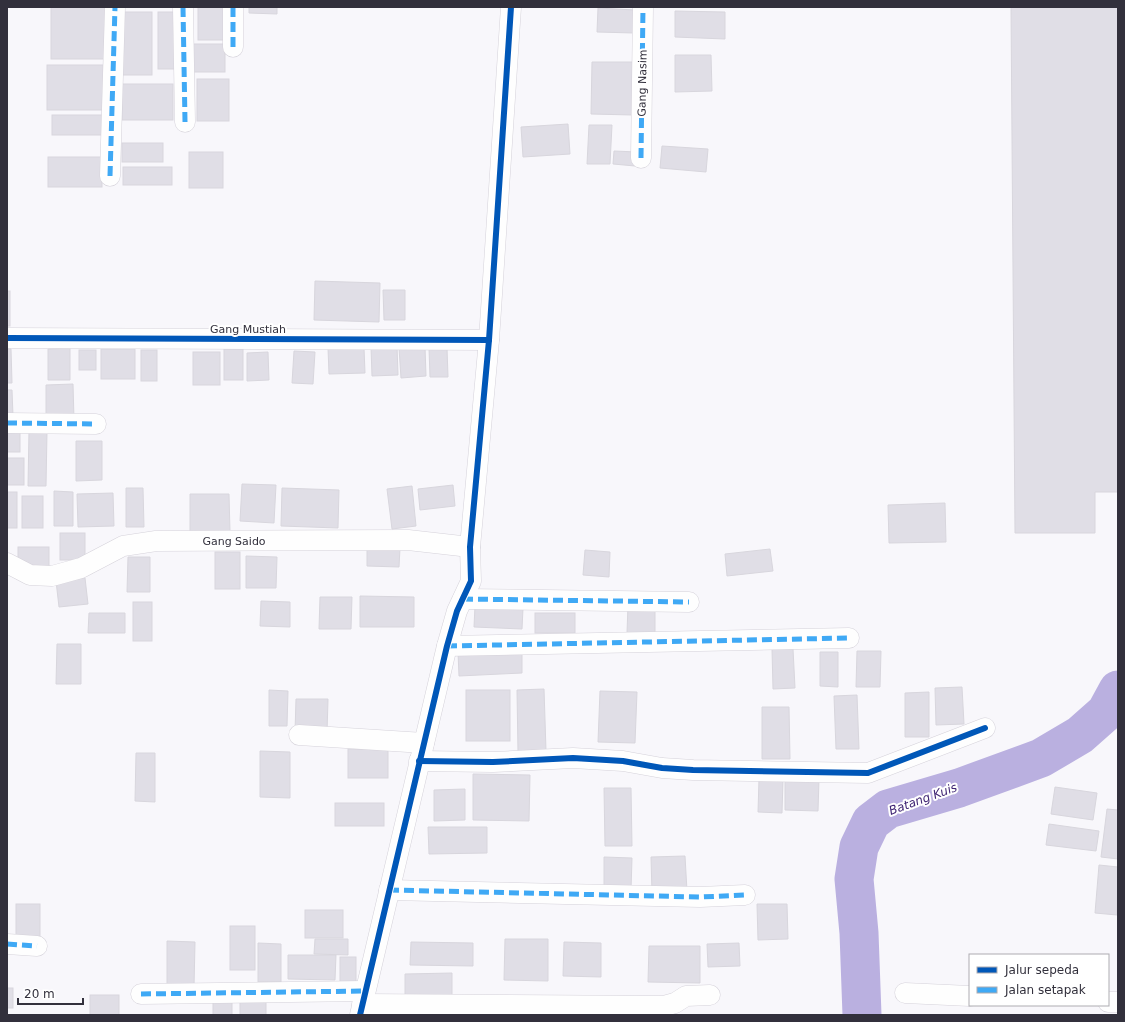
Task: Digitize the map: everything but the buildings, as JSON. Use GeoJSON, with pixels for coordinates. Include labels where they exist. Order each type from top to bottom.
{"type":"FeatureCollection","features":[{"type":"Feature","properties":{"kind":"street"},"geometry":{"type":"LineString","coordinates":[[110,176],[115,7]]}},
{"type":"Feature","properties":{"kind":"street"},"geometry":{"type":"LineString","coordinates":[[183,7],[185,122]]}},
{"type":"Feature","properties":{"kind":"street"},"geometry":{"type":"LineString","coordinates":[[233,7],[233,47]]}},
{"type":"Feature","properties":{"kind":"street"},"geometry":{"type":"LineString","coordinates":[[362,1004],[447,646],[457,611],[471,581],[470,547],[489,340],[511,7]]}},
{"type":"Feature","properties":{"kind":"street","name":"Gang Nasim"},"geometry":{"type":"LineString","coordinates":[[641,158],[643,7]]}},
{"type":"Feature","properties":{"kind":"street","name":"Gang Mustiah"},"geometry":{"type":"LineString","coordinates":[[7,338],[489,340]]}},
{"type":"Feature","properties":{"kind":"street"},"geometry":{"type":"LineString","coordinates":[[7,423],[96,424]]}},
{"type":"Feature","properties":{"kind":"street","name":"Gang Saido"},"geometry":{"type":"LineString","coordinates":[[7,563],[30,575],[52,576],[81,568],[123,546],[156,541],[408,540],[470,547]]}},
{"type":"Feature","properties":{"kind":"street"},"geometry":{"type":"LineString","coordinates":[[463,599],[689,602]]}},
{"type":"Feature","properties":{"kind":"street"},"geometry":{"type":"LineString","coordinates":[[447,646],[849,638]]}},
{"type":"Feature","properties":{"kind":"street"},"geometry":{"type":"LineString","coordinates":[[299,735],[493,762],[574,758],[623,761],[662,768],[693,770],[868,773],[986,728]]}},
{"type":"Feature","properties":{"kind":"street"},"geometry":{"type":"LineString","coordinates":[[389,890],[700,897],[744,895]]}},
{"type":"Feature","properties":{"kind":"street"},"geometry":{"type":"LineString","coordinates":[[7,944],[37,946]]}},
{"type":"Feature","properties":{"kind":"street"},"geometry":{"type":"LineString","coordinates":[[905,993],[969,996]]}},
{"type":"Feature","properties":{"kind":"street"},"geometry":{"type":"LineString","coordinates":[[141,994],[362,1004],[664,1006],[675,1003],[686,996],[710,995]]}},
{"type":"Feature","properties":{"kind":"waterway","name":"Batang Kuis"},"geometry":{"type":"LineString","coordinates":[[862,1015],[859,933],[854,879],[859,847],[871,822],[888,809],[959,788],[1041,758],[1080,735],[1106,712],[1118,690]]}},
{"type":"Feature","properties":{"kind":"marked path"},"geometry":{"type":"LineString","coordinates":[[110,176],[115,7]]}},
{"type":"Feature","properties":{"kind":"marked path"},"geometry":{"type":"LineString","coordinates":[[183,7],[185,122]]}},
{"type":"Feature","properties":{"kind":"marked path"},"geometry":{"type":"LineString","coordinates":[[233,7],[233,47]]}},
{"type":"Feature","properties":{"kind":"marked path"},"geometry":{"type":"LineString","coordinates":[[641,158],[643,7]]}},
{"type":"Feature","properties":{"kind":"marked path"},"geometry":{"type":"LineString","coordinates":[[7,423],[96,424]]}},
{"type":"Feature","properties":{"kind":"marked path"},"geometry":{"type":"LineString","coordinates":[[463,599],[689,602]]}},
{"type":"Feature","properties":{"kind":"marked path"},"geometry":{"type":"LineString","coordinates":[[447,646],[849,638]]}},
{"type":"Feature","properties":{"kind":"marked path"},"geometry":{"type":"LineString","coordinates":[[389,890],[700,897],[745,895]]}},
{"type":"Feature","properties":{"kind":"marked path"},"geometry":{"type":"LineString","coordinates":[[7,944],[37,946]]}},
{"type":"Feature","properties":{"kind":"marked path"},"geometry":{"type":"LineString","coordinates":[[141,994],[365,991]]}},
{"type":"Feature","properties":{"kind":"cycle path"},"geometry":{"type":"LineString","coordinates":[[360,1015],[447,646],[457,611],[471,581],[470,547],[489,340],[511,7]]}},
{"type":"Feature","properties":{"kind":"cycle path"},"geometry":{"type":"LineString","coordinates":[[7,338],[489,340]]}},
{"type":"Feature","properties":{"kind":"cycle path"},"geometry":{"type":"LineString","coordinates":[[419,761],[493,762],[573,758],[623,761],[662,768],[693,770],[868,773],[985,728]]}}]}
